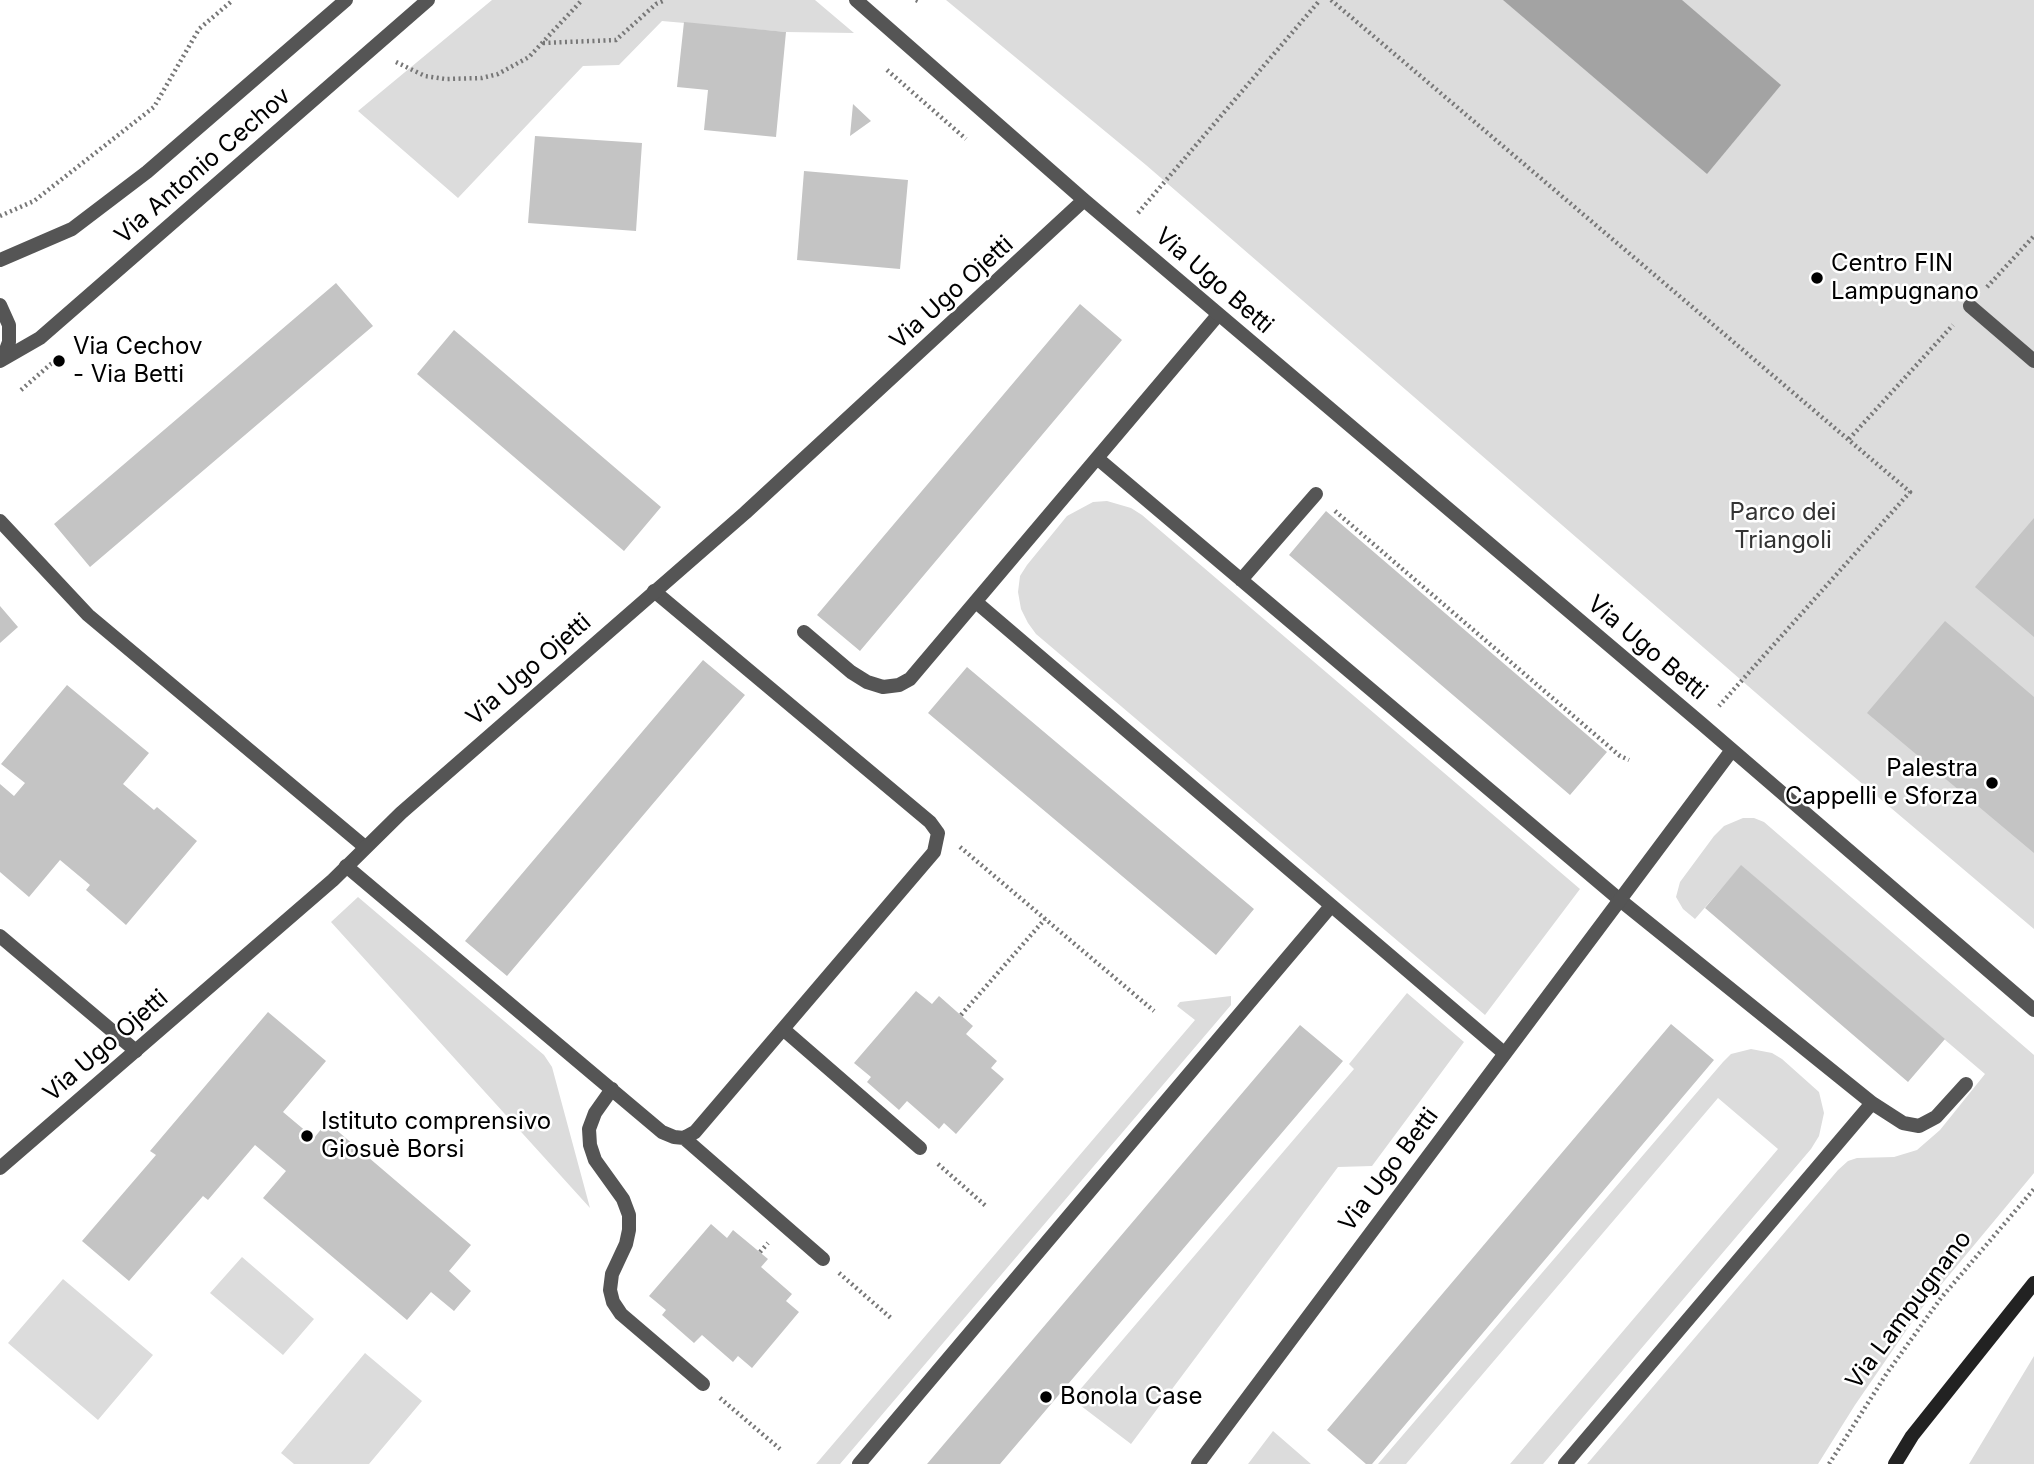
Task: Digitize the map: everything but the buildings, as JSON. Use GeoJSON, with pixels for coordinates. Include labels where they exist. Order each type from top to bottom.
{"type":"FeatureCollection","features":[{"type":"Feature","properties":{"kind":"street","name":"Via Antonio Cechov"},"geometry":{"type":"LineString","coordinates":[[0,260],[72,229],[146,172],[346,0]]}},
{"type":"Feature","properties":{"kind":"street","name":"Via Antonio Cechov"},"geometry":{"type":"LineString","coordinates":[[1,360],[40,338],[428,0]]}},
{"type":"Feature","properties":{"kind":"street","name":"Via Ugo Betti"},"geometry":{"type":"LineString","coordinates":[[856,0],[1084,201],[1732,750],[1198,1464]]}},
{"type":"Feature","properties":{"kind":"street","name":"Via Ugo Ojetti"},"geometry":{"type":"LineString","coordinates":[[0,1168],[745,513],[1084,201]]}},
{"type":"Feature","properties":{"kind":"street","name":"Via Antonio Cechov"},"geometry":{"type":"LineString","coordinates":[[0,304],[9,325],[9,342],[1,360]]}},
{"type":"Feature","properties":{"kind":"street"},"geometry":{"type":"LineString","coordinates":[[1970,306],[2034,361]]}},
{"type":"Feature","properties":{"kind":"street"},"geometry":{"type":"LineString","coordinates":[[804,632],[851,672],[867,682],[883,687],[899,685],[910,679],[1218,315]]}},
{"type":"Feature","properties":{"kind":"street"},"geometry":{"type":"LineString","coordinates":[[1097,458],[1619,901],[1872,1103],[1903,1124],[1919,1126],[1936,1117],[1966,1084]]}},
{"type":"Feature","properties":{"kind":"street"},"geometry":{"type":"LineString","coordinates":[[1241,580],[1316,494]]}},
{"type":"Feature","properties":{"kind":"street"},"geometry":{"type":"LineString","coordinates":[[0,521],[88,615],[365,847]]}},
{"type":"Feature","properties":{"kind":"street"},"geometry":{"type":"LineString","coordinates":[[346,866],[662,1132],[684,1138],[695,1132],[934,852],[938,833],[930,822],[654,591]]}},
{"type":"Feature","properties":{"kind":"street"},"geometry":{"type":"LineString","coordinates":[[976,602],[1504,1054]]}},
{"type":"Feature","properties":{"kind":"street"},"geometry":{"type":"LineString","coordinates":[[1732,750],[2034,1010]]}},
{"type":"Feature","properties":{"kind":"street"},"geometry":{"type":"LineString","coordinates":[[859,1464],[1331,906]]}},
{"type":"Feature","properties":{"kind":"street"},"geometry":{"type":"LineString","coordinates":[[0,936],[136,1051]]}},
{"type":"Feature","properties":{"kind":"street"},"geometry":{"type":"LineString","coordinates":[[783,1029],[920,1148]]}},
{"type":"Feature","properties":{"kind":"street"},"geometry":{"type":"LineString","coordinates":[[612,1089],[595,1113],[589,1129],[595,1160],[623,1199],[629,1216],[625,1244],[612,1274],[610,1290],[613,1303],[621,1314],[703,1384]]}},
{"type":"Feature","properties":{"kind":"street"},"geometry":{"type":"LineString","coordinates":[[1565,1464],[1872,1103]]}},
{"type":"Feature","properties":{"kind":"street"},"geometry":{"type":"LineString","coordinates":[[684,1138],[823,1259]]}},
{"type":"Feature","properties":{"kind":"street"},"geometry":{"type":"LineString","coordinates":[[1895,1464],[1912,1436],[2034,1283]]}},
{"type":"Feature","properties":{"kind":"path"},"geometry":{"type":"LineString","coordinates":[[0,216],[34,201],[154,107],[199,29],[233,0]]}},
{"type":"Feature","properties":{"kind":"path"},"geometry":{"type":"LineString","coordinates":[[395,62],[425,76],[445,79],[482,78],[515,66],[529,57],[582,0]]}},
{"type":"Feature","properties":{"kind":"path"},"geometry":{"type":"LineString","coordinates":[[542,43],[616,40],[656,4],[665,0]]}},
{"type":"Feature","properties":{"kind":"path"},"geometry":{"type":"LineString","coordinates":[[1121,232],[1320,0]]}},
{"type":"Feature","properties":{"kind":"path"},"geometry":{"type":"LineString","coordinates":[[1332,0],[1910,492],[1702,724]]}},
{"type":"Feature","properties":{"kind":"path"},"geometry":{"type":"LineString","coordinates":[[887,70],[966,139]]}},
{"type":"Feature","properties":{"kind":"path"},"geometry":{"type":"LineString","coordinates":[[1849,439],[2034,236]]}},
{"type":"Feature","properties":{"kind":"path"},"geometry":{"type":"LineString","coordinates":[[1316,494],[1620,756],[1629,760]]}},
{"type":"Feature","properties":{"kind":"path"},"geometry":{"type":"LineString","coordinates":[[938,833],[952,841],[1154,1011]]}},
{"type":"Feature","properties":{"kind":"path"},"geometry":{"type":"LineString","coordinates":[[961,1016],[1045,919]]}},
{"type":"Feature","properties":{"kind":"path"},"geometry":{"type":"LineString","coordinates":[[920,1148],[988,1207]]}},
{"type":"Feature","properties":{"kind":"path","name":"Via Lampugnano"},"geometry":{"type":"LineString","coordinates":[[1829,1464],[1887,1373],[1941,1298],[2034,1189]]}},
{"type":"Feature","properties":{"kind":"path"},"geometry":{"type":"LineString","coordinates":[[823,1259],[892,1319]]}},
{"type":"Feature","properties":{"kind":"path"},"geometry":{"type":"LineString","coordinates":[[703,1384],[780,1449]]}},
{"type":"Feature","properties":{"kind":"green space"},"geometry":{"type":"Polygon","coordinates":[[[492,0],[815,0],[854,33],[786,32],[662,21],[619,65],[583,66],[458,198],[358,111],[492,0]]]}},
{"type":"Feature","properties":{"kind":"green space","name":"Parco dei Triangoli"},"geometry":{"type":"Polygon","coordinates":[[[946,0],[2034,0],[2034,929],[1800,731],[1146,165],[946,0]]]}},
{"type":"Feature","properties":{"kind":"green space"},"geometry":{"type":"Polygon","coordinates":[[[1107,501],[1131,508],[1142,515],[1580,889],[1485,1015],[1036,634],[1021,609],[1018,592],[1020,576],[1067,516],[1093,502],[1107,501]]]}},
{"type":"Feature","properties":{"kind":"green space"},"geometry":{"type":"Polygon","coordinates":[[[1743,818],[1764,822],[2034,1055],[2034,1173],[1921,1309],[1818,1464],[1587,1464],[1838,1170],[1848,1161],[1857,1158],[1894,1157],[1917,1150],[1940,1130],[1985,1074],[1741,866],[1695,919],[1683,909],[1676,897],[1680,882],[1714,836],[1724,826],[1743,818]]]}},
{"type":"Feature","properties":{"kind":"green space"},"geometry":{"type":"Polygon","coordinates":[[[358,897],[544,1055],[552,1067],[590,1208],[331,922],[358,897]]]}},
{"type":"Feature","properties":{"kind":"green space"},"geometry":{"type":"Polygon","coordinates":[[[1407,993],[1464,1042],[1372,1166],[1338,1167],[1131,1444],[1072,1399],[1354,1069],[1349,1064],[1407,993]]]}},
{"type":"Feature","properties":{"kind":"green space"},"geometry":{"type":"Polygon","coordinates":[[[1231,996],[1231,1005],[840,1464],[816,1464],[1195,1020],[1177,1006],[1180,1002],[1231,996]]]}},
{"type":"Feature","properties":{"kind":"green space"},"geometry":{"type":"Polygon","coordinates":[[[1751,1049],[1772,1053],[1782,1059],[1819,1092],[1824,1113],[1819,1136],[1811,1149],[1543,1464],[1510,1464],[1778,1149],[1718,1098],[1406,1464],[1378,1464],[1723,1062],[1731,1054],[1751,1049]]]}},
{"type":"Feature","properties":{"kind":"green space"},"geometry":{"type":"Polygon","coordinates":[[[242,1257],[314,1319],[283,1355],[210,1293],[242,1257]]]}},
{"type":"Feature","properties":{"kind":"green space"},"geometry":{"type":"Polygon","coordinates":[[[63,1279],[153,1355],[98,1420],[8,1343],[63,1279]]]}},
{"type":"Feature","properties":{"kind":"green space"},"geometry":{"type":"Polygon","coordinates":[[[365,1353],[422,1401],[369,1464],[294,1464],[281,1453],[365,1353]]]}},
{"type":"Feature","properties":{"kind":"green space"},"geometry":{"type":"Polygon","coordinates":[[[2034,1356],[2034,1464],[1969,1464],[2034,1356]]]}},
{"type":"Feature","properties":{"kind":"green space"},"geometry":{"type":"Polygon","coordinates":[[[1273,1431],[1311,1464],[1248,1464],[1273,1431]]]}},
{"type":"Feature","properties":{"kind":"shaded area"},"geometry":{"type":"Polygon","coordinates":[[[1503,0],[1682,0],[1781,85],[1707,174],[1503,0]]]}},
{"type":"Feature","properties":{"kind":"place","name":"Centro FIN Lampugnano"},"geometry":{"type":"Point","coordinates":[1817,278]}},
{"type":"Feature","properties":{"kind":"place","name":"Via Cechov - Via Betti"},"geometry":{"type":"Point","coordinates":[59,361]}},
{"type":"Feature","properties":{"kind":"place","name":"Palestra Cappelli e Sforza"},"geometry":{"type":"Point","coordinates":[1992,783]}},
{"type":"Feature","properties":{"kind":"place","name":"Istituto comprensivo Giosuè Borsi"},"geometry":{"type":"Point","coordinates":[307,1136]}},
{"type":"Feature","properties":{"kind":"place","name":"Bonola Case"},"geometry":{"type":"Point","coordinates":[1046,1397]}}]}
